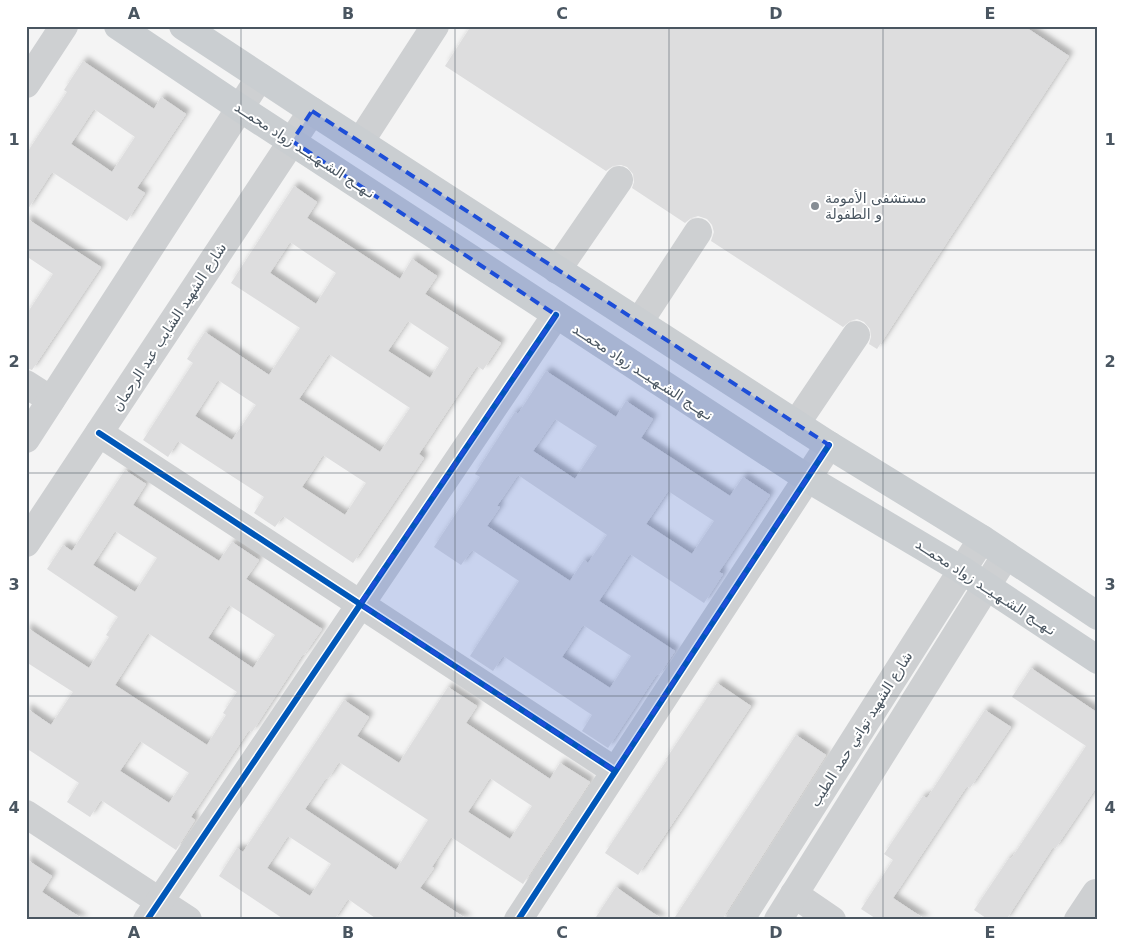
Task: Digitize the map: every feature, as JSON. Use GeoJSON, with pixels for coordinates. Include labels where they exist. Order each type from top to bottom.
{"type":"FeatureCollection","features":[{"type":"Feature","properties":{"kind":"main road","name":"نـهــج الشـهـيــد زواد محمــد"},"geometry":{"type":"LineString","coordinates":[[118,26],[240,108],[807,478],[962,570],[1098,660]]}},
{"type":"Feature","properties":{"kind":"main road"},"geometry":{"type":"LineString","coordinates":[[183,26],[260,78],[828,445],[982,539],[1098,616]]}},
{"type":"Feature","properties":{"kind":"street"},"geometry":{"type":"LineString","coordinates":[[26,84],[64,26]]}},
{"type":"Feature","properties":{"kind":"street"},"geometry":{"type":"LineString","coordinates":[[360,142],[435,26]]}},
{"type":"Feature","properties":{"kind":"street"},"geometry":{"type":"LineString","coordinates":[[26,439],[260,78]]}},
{"type":"Feature","properties":{"kind":"street","name":"شارع الشهيد الشايب عبد الرحمان"},"geometry":{"type":"LineString","coordinates":[[26,543],[312,111]]}},
{"type":"Feature","properties":{"kind":"street"},"geometry":{"type":"LineString","coordinates":[[557,270],[620,180]]}},
{"type":"Feature","properties":{"kind":"street"},"geometry":{"type":"LineString","coordinates":[[639,322],[698,232]]}},
{"type":"Feature","properties":{"kind":"street"},"geometry":{"type":"LineString","coordinates":[[153,910],[556,315]]}},
{"type":"Feature","properties":{"kind":"street"},"geometry":{"type":"LineString","coordinates":[[796,424],[856,336]]}},
{"type":"Feature","properties":{"kind":"street"},"geometry":{"type":"LineString","coordinates":[[26,384],[51,400]]}},
{"type":"Feature","properties":{"kind":"street"},"geometry":{"type":"LineString","coordinates":[[99,433],[615,771]]}},
{"type":"Feature","properties":{"kind":"street"},"geometry":{"type":"LineString","coordinates":[[518,920],[828,445]]}},
{"type":"Feature","properties":{"kind":"street","name":"شارع الشهيد تواتي حمد الطيب"},"geometry":{"type":"LineString","coordinates":[[740,920],[982,539]]}},
{"type":"Feature","properties":{"kind":"street"},"geometry":{"type":"LineString","coordinates":[[778,920],[1006,555]]}},
{"type":"Feature","properties":{"kind":"street"},"geometry":{"type":"LineString","coordinates":[[26,814],[153,910],[188,920]]}},
{"type":"Feature","properties":{"kind":"street"},"geometry":{"type":"LineString","coordinates":[[1078,920],[1097,893]]}},
{"type":"Feature","properties":{"kind":"street"},"geometry":{"type":"LineString","coordinates":[[794,894],[832,920]]}},
{"type":"Feature","properties":{"kind":"highlighted area"},"geometry":{"type":"Polygon","coordinates":[[[312,111],[829,445],[615,771],[360,604],[556,315],[292,141],[312,111]]]}},
{"type":"Feature","properties":{"kind":"building","name":"مستشفى الأمومة و الطفولة"},"geometry":{"type":"Polygon","coordinates":[[[471,26],[1024,26],[1069,56],[877,349],[869,344],[871,337],[870,329],[864,322],[857,319],[850,321],[843,327],[711,241],[714,232],[712,225],[707,219],[698,216],[691,218],[685,223],[632,188],[634,182],[633,174],[627,167],[621,165],[613,166],[606,171],[445,66],[471,26]]]}},
{"type":"Feature","properties":{"kind":"building"},"geometry":{"type":"Polygon","coordinates":[[[83,61],[154,109],[161,97],[186,114],[137,188],[145,193],[127,221],[52,172],[26,212],[26,154],[67,92],[64,90],[83,61]],[[94,109],[71,144],[112,172],[135,137],[94,109]]]}},
{"type":"Feature","properties":{"kind":"building"},"geometry":{"type":"Polygon","coordinates":[[[294,186],[317,202],[307,218],[400,279],[412,259],[437,276],[425,294],[501,343],[483,370],[477,366],[419,454],[424,458],[353,563],[283,516],[275,527],[254,513],[264,497],[178,441],[168,457],[143,440],[193,363],[187,359],[205,332],[269,375],[300,328],[231,283],[294,186]],[[290,242],[270,273],[316,304],[336,273],[290,242]],[[408,321],[388,351],[430,378],[449,348],[408,321]],[[329,354],[299,399],[380,452],[410,408],[329,354]],[[218,380],[195,416],[232,440],[256,405],[218,380]],[[323,455],[302,487],[345,515],[366,483],[323,455]]]}},
{"type":"Feature","properties":{"kind":"building"},"geometry":{"type":"Polygon","coordinates":[[[26,218],[101,267],[32,370],[26,368],[26,315],[53,274],[26,256],[26,218]]]}},
{"type":"Feature","properties":{"kind":"building"},"geometry":{"type":"Polygon","coordinates":[[[546,371],[616,417],[626,401],[653,419],[641,438],[730,496],[743,477],[770,495],[719,572],[723,574],[704,603],[630,554],[599,601],[675,651],[659,675],[657,674],[608,748],[582,731],[592,715],[503,656],[493,671],[470,656],[519,581],[472,550],[461,565],[434,547],[480,477],[475,474],[515,412],[518,414],[546,371]],[[555,419],[533,451],[575,479],[597,446],[555,419]],[[518,475],[497,506],[500,507],[487,526],[570,581],[584,560],[588,563],[607,535],[518,475]],[[668,491],[646,524],[692,554],[714,521],[668,491]],[[583,625],[562,657],[610,688],[631,656],[583,625]]]}},
{"type":"Feature","properties":{"kind":"building"},"geometry":{"type":"Polygon","coordinates":[[[125,470],[146,484],[133,505],[219,561],[232,542],[259,560],[246,579],[322,629],[303,654],[252,732],[249,730],[191,817],[195,820],[176,850],[101,800],[90,817],[67,802],[79,783],[26,748],[26,708],[51,725],[73,692],[26,662],[26,627],[89,668],[109,637],[106,635],[118,617],[47,569],[63,545],[72,551],[125,470]],[[115,531],[93,565],[135,592],[157,558],[115,531]],[[229,605],[208,638],[253,668],[275,635],[229,605]],[[148,633],[115,685],[207,745],[226,715],[223,713],[237,692],[148,633]],[[140,741],[120,771],[169,803],[189,773],[140,741]]]}},
{"type":"Feature","properties":{"kind":"building"},"geometry":{"type":"Polygon","coordinates":[[[1031,668],[1098,713],[1098,785],[1055,849],[1053,847],[1006,920],[989,920],[974,910],[1009,858],[1011,859],[1086,746],[1012,697],[1031,668]]]}},
{"type":"Feature","properties":{"kind":"building"},"geometry":{"type":"Polygon","coordinates":[[[717,683],[751,706],[638,875],[605,853],[717,683]]]}},
{"type":"Feature","properties":{"kind":"building"},"geometry":{"type":"Polygon","coordinates":[[[448,687],[477,706],[466,723],[550,779],[560,763],[590,782],[523,884],[451,837],[432,867],[434,868],[420,888],[468,920],[378,920],[348,899],[334,920],[285,920],[219,876],[237,848],[243,852],[344,700],[369,717],[357,736],[399,763],[448,687]],[[339,762],[328,779],[326,778],[305,809],[396,870],[428,820],[339,762]],[[490,778],[468,812],[510,839],[532,806],[490,778]],[[288,836],[267,868],[310,896],[331,864],[288,836]]]}},
{"type":"Feature","properties":{"kind":"building"},"geometry":{"type":"Polygon","coordinates":[[[985,710],[1011,727],[970,788],[967,786],[893,898],[926,920],[878,920],[861,909],[893,860],[884,854],[923,796],[927,798],[985,710]]]}},
{"type":"Feature","properties":{"kind":"building"},"geometry":{"type":"Polygon","coordinates":[[[796,735],[826,755],[722,920],[673,920],[796,735]]]}},
{"type":"Feature","properties":{"kind":"building"},"geometry":{"type":"Polygon","coordinates":[[[26,859],[52,876],[42,892],[84,920],[26,920],[26,859]]]}},
{"type":"Feature","properties":{"kind":"building"},"geometry":{"type":"Polygon","coordinates":[[[616,887],[663,920],[594,920],[616,887]]]}},
{"type":"Feature","properties":{"kind":"cycle path"},"geometry":{"type":"LineString","coordinates":[[147,920],[556,315]]}},
{"type":"Feature","properties":{"kind":"cycle path"},"geometry":{"type":"LineString","coordinates":[[99,433],[615,771]]}},
{"type":"Feature","properties":{"kind":"cycle path"},"geometry":{"type":"LineString","coordinates":[[518,920],[829,445]]}},
{"type":"Feature","properties":{"kind":"place","name":"مستشفى الأمومة و الطفولة"},"geometry":{"type":"Point","coordinates":[815,206]}}]}
